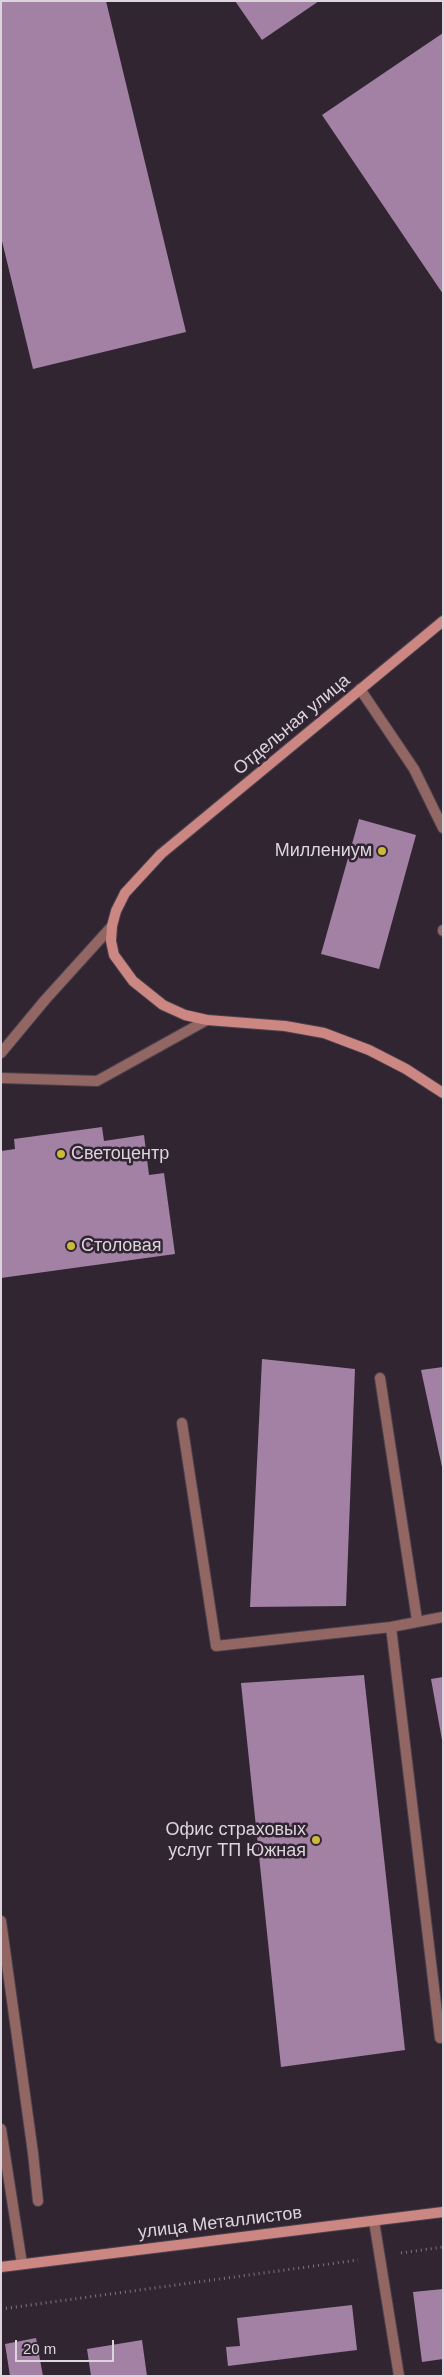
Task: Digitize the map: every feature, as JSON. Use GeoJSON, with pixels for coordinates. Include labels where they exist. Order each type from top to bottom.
{"type":"FeatureCollection","features":[{"type":"Feature","properties":{"kind":"street","name":"Отдельная улица"},"geometry":{"type":"LineString","coordinates":[[112,926],[116,911],[125,892],[161,854],[443,621]]}},
{"type":"Feature","properties":{"kind":"street"},"geometry":{"type":"LineString","coordinates":[[112,926],[111,941],[114,955],[133,981],[164,1004],[185,1015],[207,1020],[285,1026],[324,1033],[369,1050],[406,1069],[443,1094]]}},
{"type":"Feature","properties":{"kind":"street","name":"улица Металлистов"},"geometry":{"type":"LineString","coordinates":[[1,2267],[443,2212]]}},
{"type":"Feature","properties":{"kind":"lane"},"geometry":{"type":"LineString","coordinates":[[360,689],[414,770],[443,828]]}},
{"type":"Feature","properties":{"kind":"lane"},"geometry":{"type":"LineString","coordinates":[[1,1053],[45,1000],[112,926]]}},
{"type":"Feature","properties":{"kind":"lane"},"geometry":{"type":"LineString","coordinates":[[1,1078],[97,1081],[207,1020]]}},
{"type":"Feature","properties":{"kind":"lane"},"geometry":{"type":"LineString","coordinates":[[380,1378],[417,1620]]}},
{"type":"Feature","properties":{"kind":"lane"},"geometry":{"type":"LineString","coordinates":[[182,1423],[216,1646],[391,1627],[417,1620],[443,1617]]}},
{"type":"Feature","properties":{"kind":"lane"},"geometry":{"type":"LineString","coordinates":[[391,1627],[440,2038]]}},
{"type":"Feature","properties":{"kind":"lane"},"geometry":{"type":"LineString","coordinates":[[1,1921],[32,2144],[38,2201]]}},
{"type":"Feature","properties":{"kind":"lane"},"geometry":{"type":"LineString","coordinates":[[1,2129],[6,2192],[22,2264]]}},
{"type":"Feature","properties":{"kind":"lane"},"geometry":{"type":"LineString","coordinates":[[374,2221],[399,2376]]}},
{"type":"Feature","properties":{"kind":"path"},"geometry":{"type":"LineString","coordinates":[[1,2309],[443,2247]]}},
{"type":"Feature","properties":{"kind":"building"},"geometry":{"type":"Polygon","coordinates":[[[1,1],[106,1],[186,332],[33,369],[1,237],[1,1]]]}},
{"type":"Feature","properties":{"kind":"building"},"geometry":{"type":"Polygon","coordinates":[[[235,1],[319,1],[262,40],[235,1]]]}},
{"type":"Feature","properties":{"kind":"building"},"geometry":{"type":"Polygon","coordinates":[[[443,33],[443,294],[322,115],[443,33]]]}},
{"type":"Feature","properties":{"kind":"building"},"geometry":{"type":"Polygon","coordinates":[[[359,819],[416,835],[379,969],[321,954],[359,819]]]}},
{"type":"Feature","properties":{"kind":"building"},"geometry":{"type":"Polygon","coordinates":[[[102,1127],[104,1141],[144,1135],[149,1175],[164,1173],[175,1254],[1,1278],[1,1151],[15,1149],[14,1139],[102,1127]]]}},
{"type":"Feature","properties":{"kind":"building"},"geometry":{"type":"Polygon","coordinates":[[[262,1359],[355,1369],[346,1606],[250,1607],[262,1359]]]}},
{"type":"Feature","properties":{"kind":"building"},"geometry":{"type":"Polygon","coordinates":[[[443,1367],[443,1467],[442,1467],[421,1370],[443,1367]]]}},
{"type":"Feature","properties":{"kind":"building"},"geometry":{"type":"Polygon","coordinates":[[[364,1675],[405,2050],[281,2067],[241,1683],[364,1675]]]}},
{"type":"Feature","properties":{"kind":"building"},"geometry":{"type":"Polygon","coordinates":[[[443,1677],[443,1740],[442,1740],[431,1679],[443,1677]]]}},
{"type":"Feature","properties":{"kind":"building"},"geometry":{"type":"Polygon","coordinates":[[[443,2289],[443,2359],[422,2362],[413,2292],[443,2289]]]}},
{"type":"Feature","properties":{"kind":"building"},"geometry":{"type":"Polygon","coordinates":[[[352,2305],[357,2350],[228,2366],[226,2347],[240,2346],[237,2318],[352,2305]]]}},
{"type":"Feature","properties":{"kind":"building"},"geometry":{"type":"Polygon","coordinates":[[[36,2338],[43,2376],[10,2376],[5,2344],[36,2338]]]}},
{"type":"Feature","properties":{"kind":"building"},"geometry":{"type":"Polygon","coordinates":[[[142,2340],[147,2376],[91,2376],[87,2349],[142,2340]]]}},
{"type":"Feature","properties":{"kind":"place","name":"Миллениум"},"geometry":{"type":"Point","coordinates":[382,851]}},
{"type":"Feature","properties":{"kind":"place","name":"Светоцентр"},"geometry":{"type":"Point","coordinates":[61,1154]}},
{"type":"Feature","properties":{"kind":"place","name":"Столовая"},"geometry":{"type":"Point","coordinates":[71,1246]}},
{"type":"Feature","properties":{"kind":"place","name":"Офис страховых услуг ТП Южная"},"geometry":{"type":"Point","coordinates":[316,1840]}}]}
